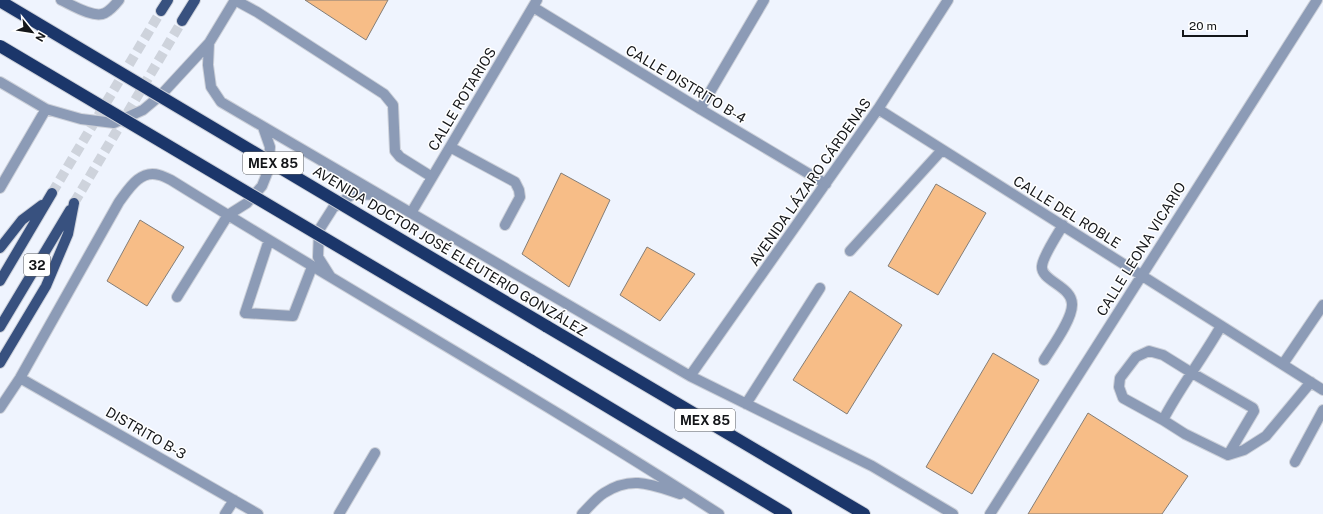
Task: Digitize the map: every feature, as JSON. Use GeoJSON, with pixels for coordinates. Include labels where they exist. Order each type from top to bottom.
{"type":"FeatureCollection","features":[{"type":"Feature","properties":{"kind":"highway","name":"AVENIDA DOCTOR JOSÉ ELEUTERIO GONZÁLEZ"},"geometry":{"type":"LineString","coordinates":[[0,0],[864,514]]}},
{"type":"Feature","properties":{"kind":"highway","name":"MEX 85"},"geometry":{"type":"LineString","coordinates":[[0,46],[530,360],[786,514]]}},
{"type":"Feature","properties":{"kind":"main road"},"geometry":{"type":"LineString","coordinates":[[161,11],[168,0]]}},
{"type":"Feature","properties":{"kind":"main road"},"geometry":{"type":"LineString","coordinates":[[182,21],[195,0]]}},
{"type":"Feature","properties":{"kind":"main road","name":"32"},"geometry":{"type":"LineString","coordinates":[[0,248],[22,220],[50,197],[0,281]]}},
{"type":"Feature","properties":{"kind":"main road","name":"32"},"geometry":{"type":"LineString","coordinates":[[0,327],[74,203],[68,234],[46,286],[0,363]]}},
{"type":"Feature","properties":{"kind":"street"},"geometry":{"type":"LineString","coordinates":[[61,0],[93,14],[100,15],[111,9],[119,0]]}},
{"type":"Feature","properties":{"kind":"street"},"geometry":{"type":"LineString","coordinates":[[0,82],[46,109],[81,118],[114,123],[143,110],[156,99],[209,43],[235,0],[384,94],[393,105],[396,151],[400,157],[432,177]]}},
{"type":"Feature","properties":{"kind":"street"},"geometry":{"type":"LineString","coordinates":[[700,109],[764,0]]}},
{"type":"Feature","properties":{"kind":"street","name":"AVENIDA LÁZARO CÁRDENAS"},"geometry":{"type":"LineString","coordinates":[[690,376],[878,109],[948,0]]}},
{"type":"Feature","properties":{"kind":"street","name":"CALLE LEONA VICARIO"},"geometry":{"type":"LineString","coordinates":[[990,514],[1317,0]]}},
{"type":"Feature","properties":{"kind":"street","name":"CALLE ROTARIOS"},"geometry":{"type":"LineString","coordinates":[[411,213],[535,4]]}},
{"type":"Feature","properties":{"kind":"street","name":"CALLE DISTRITO B-4"},"geometry":{"type":"LineString","coordinates":[[535,4],[700,109],[826,184]]}},
{"type":"Feature","properties":{"kind":"street"},"geometry":{"type":"LineString","coordinates":[[209,43],[208,65],[211,87],[221,102],[690,376],[872,466],[953,514]]}},
{"type":"Feature","properties":{"kind":"street"},"geometry":{"type":"LineString","coordinates":[[0,188],[46,109]]}},
{"type":"Feature","properties":{"kind":"street","name":"CALLE DEL ROBLE"},"geometry":{"type":"LineString","coordinates":[[878,109],[1323,390]]}},
{"type":"Feature","properties":{"kind":"street"},"geometry":{"type":"LineString","coordinates":[[177,297],[228,215],[247,203],[262,186],[268,171],[270,147],[263,127]]}},
{"type":"Feature","properties":{"kind":"street"},"geometry":{"type":"LineString","coordinates":[[450,147],[515,182],[519,190],[520,197],[505,225]]}},
{"type":"Feature","properties":{"kind":"street"},"geometry":{"type":"LineString","coordinates":[[850,251],[942,150]]}},
{"type":"Feature","properties":{"kind":"street"},"geometry":{"type":"LineString","coordinates":[[0,408],[20,378],[119,202],[133,184],[144,175],[158,174],[171,180],[312,267],[544,405],[719,514]]}},
{"type":"Feature","properties":{"kind":"street"},"geometry":{"type":"LineString","coordinates":[[332,279],[318,257],[319,230],[333,208],[353,194],[381,195]]}},
{"type":"Feature","properties":{"kind":"street"},"geometry":{"type":"LineString","coordinates":[[1044,360],[1068,321],[1072,306],[1069,294],[1043,274],[1041,268],[1063,225]]}},
{"type":"Feature","properties":{"kind":"street"},"geometry":{"type":"LineString","coordinates":[[269,240],[246,313],[292,316],[312,267]]}},
{"type":"Feature","properties":{"kind":"street"},"geometry":{"type":"LineString","coordinates":[[746,404],[820,288]]}},
{"type":"Feature","properties":{"kind":"street"},"geometry":{"type":"LineString","coordinates":[[1283,364],[1323,305]]}},
{"type":"Feature","properties":{"kind":"street"},"geometry":{"type":"LineString","coordinates":[[1163,420],[1222,326]]}},
{"type":"Feature","properties":{"kind":"street"},"geometry":{"type":"LineString","coordinates":[[1228,455],[1254,411],[1253,408],[1163,355],[1149,351],[1136,357],[1120,378],[1119,387],[1123,398],[1185,434],[1228,455],[1244,450],[1266,436],[1311,382]]}},
{"type":"Feature","properties":{"kind":"street","name":"DISTRITO B-3"},"geometry":{"type":"LineString","coordinates":[[20,378],[258,514]]}},
{"type":"Feature","properties":{"kind":"street"},"geometry":{"type":"LineString","coordinates":[[1294,462],[1323,410]]}},
{"type":"Feature","properties":{"kind":"street"},"geometry":{"type":"LineString","coordinates":[[339,514],[375,453]]}},
{"type":"Feature","properties":{"kind":"street"},"geometry":{"type":"LineString","coordinates":[[582,514],[603,494],[620,484],[634,482],[654,486],[698,500]]}},
{"type":"Feature","properties":{"kind":"street"},"geometry":{"type":"LineString","coordinates":[[225,514],[234,500]]}},
{"type":"Feature","properties":{"kind":"building"},"geometry":{"type":"Polygon","coordinates":[[[305,0],[388,0],[366,40],[305,0]]]}},
{"type":"Feature","properties":{"kind":"building"},"geometry":{"type":"Polygon","coordinates":[[[561,173],[610,200],[569,287],[522,254],[561,173]]]}},
{"type":"Feature","properties":{"kind":"building"},"geometry":{"type":"Polygon","coordinates":[[[936,184],[986,213],[938,295],[888,266],[936,184]]]}},
{"type":"Feature","properties":{"kind":"building"},"geometry":{"type":"Polygon","coordinates":[[[140,220],[184,247],[147,306],[107,281],[140,220]]]}},
{"type":"Feature","properties":{"kind":"building"},"geometry":{"type":"Polygon","coordinates":[[[647,247],[695,274],[660,321],[620,295],[647,247]]]}},
{"type":"Feature","properties":{"kind":"building"},"geometry":{"type":"Polygon","coordinates":[[[850,291],[902,325],[847,414],[793,380],[850,291]]]}},
{"type":"Feature","properties":{"kind":"building"},"geometry":{"type":"Polygon","coordinates":[[[993,353],[1039,380],[972,494],[926,467],[993,353]]]}},
{"type":"Feature","properties":{"kind":"building"},"geometry":{"type":"Polygon","coordinates":[[[1088,413],[1188,476],[1162,514],[1028,514],[1088,413]]]}},
{"type":"Feature","properties":{"kind":"tunnel"},"geometry":{"type":"LineString","coordinates":[[52,193],[161,11]]}},
{"type":"Feature","properties":{"kind":"tunnel"},"geometry":{"type":"LineString","coordinates":[[74,203],[182,21]]}}]}
